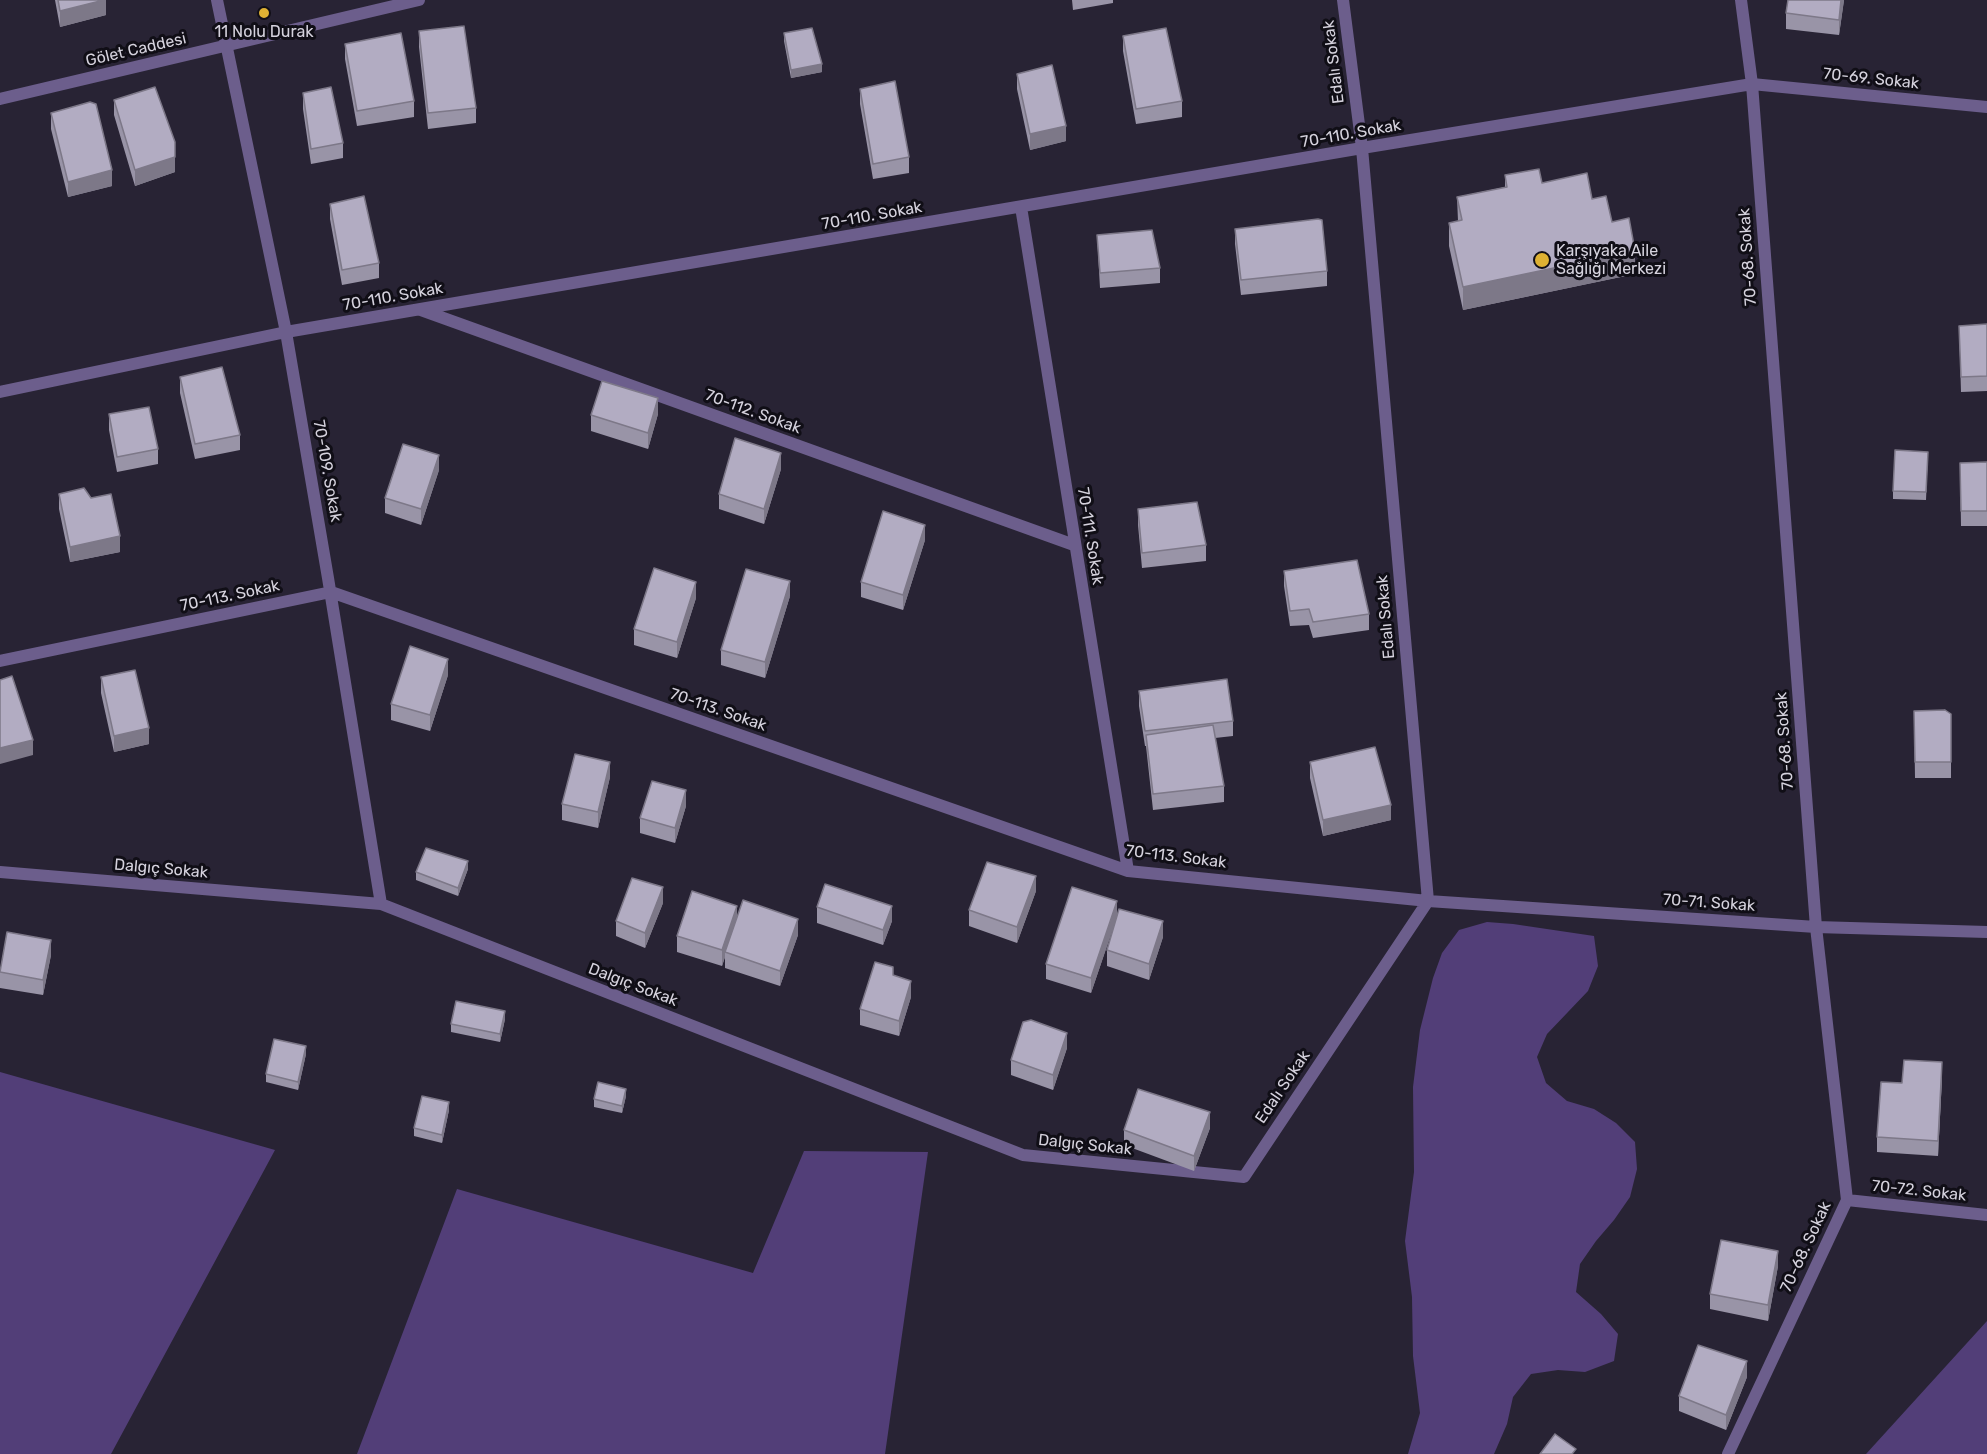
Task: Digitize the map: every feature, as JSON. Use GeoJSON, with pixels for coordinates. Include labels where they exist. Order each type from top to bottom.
{"type":"FeatureCollection","features":[{"type":"Feature","properties":{"kind":"street","name":"70-109. Sokak"},"geometry":{"type":"LineString","coordinates":[[217,0],[286,332],[381,904]]}},
{"type":"Feature","properties":{"kind":"street","name":"Gölet Caddesi"},"geometry":{"type":"LineString","coordinates":[[0,99],[419,0]]}},
{"type":"Feature","properties":{"kind":"street","name":"Edalı Sokak"},"geometry":{"type":"LineString","coordinates":[[1244,1177],[1428,901],[1362,148],[1344,0]]}},
{"type":"Feature","properties":{"kind":"street","name":"70-68. Sokak"},"geometry":{"type":"LineString","coordinates":[[1728,1454],[1847,1200],[1816,927],[1752,84],[1741,0]]}},
{"type":"Feature","properties":{"kind":"street","name":"70-110. Sokak"},"geometry":{"type":"LineString","coordinates":[[0,392],[286,332],[1362,148],[1752,84]]}},
{"type":"Feature","properties":{"kind":"street","name":"70-69. Sokak"},"geometry":{"type":"LineString","coordinates":[[1752,84],[1987,107]]}},
{"type":"Feature","properties":{"kind":"street","name":"70-111. Sokak"},"geometry":{"type":"LineString","coordinates":[[1021,207],[1128,871]]}},
{"type":"Feature","properties":{"kind":"street","name":"70-112. Sokak"},"geometry":{"type":"LineString","coordinates":[[420,310],[1074,545]]}},
{"type":"Feature","properties":{"kind":"street","name":"70-113. Sokak"},"geometry":{"type":"LineString","coordinates":[[0,661],[331,592],[1128,871],[1428,901]]}},
{"type":"Feature","properties":{"kind":"street","name":"Dalgıç Sokak"},"geometry":{"type":"LineString","coordinates":[[0,872],[381,904],[1023,1155],[1244,1177]]}},
{"type":"Feature","properties":{"kind":"street","name":"70-71. Sokak"},"geometry":{"type":"LineString","coordinates":[[1428,901],[1816,927],[1987,932]]}},
{"type":"Feature","properties":{"kind":"street","name":"70-72. Sokak"},"geometry":{"type":"LineString","coordinates":[[1847,1200],[1987,1215]]}},
{"type":"Feature","properties":{"kind":"shaded area"},"geometry":{"type":"Polygon","coordinates":[[[1487,922],[1594,936],[1598,966],[1588,991],[1547,1034],[1537,1057],[1546,1083],[1567,1101],[1594,1109],[1616,1123],[1635,1142],[1637,1169],[1630,1197],[1580,1264],[1576,1292],[1601,1314],[1618,1334],[1614,1361],[1585,1372],[1558,1370],[1531,1374],[1513,1397],[1507,1424],[1494,1454],[1408,1454],[1420,1413],[1413,1356],[1412,1297],[1405,1241],[1414,1172],[1413,1087],[1420,1030],[1442,953],[1459,930],[1487,922]]]}},
{"type":"Feature","properties":{"kind":"shaded area"},"geometry":{"type":"Polygon","coordinates":[[[0,1072],[275,1150],[111,1454],[0,1454],[0,1072]]]}},
{"type":"Feature","properties":{"kind":"shaded area"},"geometry":{"type":"Polygon","coordinates":[[[804,1151],[928,1152],[885,1454],[357,1454],[457,1189],[753,1273],[804,1151]]]}},
{"type":"Feature","properties":{"kind":"shaded area"},"geometry":{"type":"Polygon","coordinates":[[[1987,1321],[1987,1454],[1866,1454],[1987,1321]]]}},
{"type":"Feature","properties":{"kind":"building"},"geometry":{"type":"Polygon","coordinates":[[[58,0],[104,0],[60,11],[58,0]]]}},
{"type":"Feature","properties":{"kind":"building"},"geometry":{"type":"Polygon","coordinates":[[[1788,0],[1841,0],[1839,20],[1786,13],[1788,0]]]}},
{"type":"Feature","properties":{"kind":"building"},"geometry":{"type":"Polygon","coordinates":[[[464,26],[476,108],[428,113],[419,31],[464,26]]]}},
{"type":"Feature","properties":{"kind":"building"},"geometry":{"type":"Polygon","coordinates":[[[812,28],[822,64],[791,70],[784,33],[812,28]]]}},
{"type":"Feature","properties":{"kind":"building"},"geometry":{"type":"Polygon","coordinates":[[[1166,28],[1182,101],[1136,109],[1123,36],[1166,28]]]}},
{"type":"Feature","properties":{"kind":"building"},"geometry":{"type":"Polygon","coordinates":[[[401,33],[414,101],[357,111],[345,44],[401,33]]]}},
{"type":"Feature","properties":{"kind":"building"},"geometry":{"type":"Polygon","coordinates":[[[1052,65],[1066,126],[1030,134],[1017,74],[1052,65]]]}},
{"type":"Feature","properties":{"kind":"building"},"geometry":{"type":"Polygon","coordinates":[[[895,81],[909,157],[873,164],[860,89],[895,81]]]}},
{"type":"Feature","properties":{"kind":"building"},"geometry":{"type":"Polygon","coordinates":[[[155,87],[175,142],[175,157],[135,170],[114,100],[155,87]]]}},
{"type":"Feature","properties":{"kind":"building"},"geometry":{"type":"Polygon","coordinates":[[[331,87],[343,143],[311,149],[303,93],[331,87]]]}},
{"type":"Feature","properties":{"kind":"building"},"geometry":{"type":"Polygon","coordinates":[[[90,102],[96,104],[112,170],[68,182],[51,113],[90,102]]]}},
{"type":"Feature","properties":{"kind":"building","name":"Karşıyaka Aile Sağlığı Merkezi"},"geometry":{"type":"Polygon","coordinates":[[[1539,169],[1542,183],[1587,173],[1592,199],[1606,196],[1612,222],[1629,218],[1635,251],[1463,287],[1449,223],[1462,220],[1457,197],[1507,187],[1505,175],[1539,169]]]}},
{"type":"Feature","properties":{"kind":"building"},"geometry":{"type":"Polygon","coordinates":[[[364,196],[379,263],[342,270],[330,204],[364,196]]]}},
{"type":"Feature","properties":{"kind":"building"},"geometry":{"type":"Polygon","coordinates":[[[1322,220],[1327,271],[1241,280],[1235,229],[1322,220]]]}},
{"type":"Feature","properties":{"kind":"building"},"geometry":{"type":"Polygon","coordinates":[[[1152,230],[1160,268],[1100,273],[1097,235],[1152,230]]]}},
{"type":"Feature","properties":{"kind":"building"},"geometry":{"type":"Polygon","coordinates":[[[1987,324],[1987,376],[1961,377],[1959,326],[1987,324]]]}},
{"type":"Feature","properties":{"kind":"building"},"geometry":{"type":"Polygon","coordinates":[[[222,367],[240,435],[195,444],[180,377],[222,367]]]}},
{"type":"Feature","properties":{"kind":"building"},"geometry":{"type":"Polygon","coordinates":[[[602,381],[658,398],[648,433],[591,415],[602,381]]]}},
{"type":"Feature","properties":{"kind":"building"},"geometry":{"type":"Polygon","coordinates":[[[149,407],[158,449],[117,457],[109,414],[149,407]]]}},
{"type":"Feature","properties":{"kind":"building"},"geometry":{"type":"Polygon","coordinates":[[[735,438],[781,453],[764,509],[719,494],[735,438]]]}},
{"type":"Feature","properties":{"kind":"building"},"geometry":{"type":"Polygon","coordinates":[[[403,444],[439,455],[421,509],[385,498],[403,444]]]}},
{"type":"Feature","properties":{"kind":"building"},"geometry":{"type":"Polygon","coordinates":[[[1895,450],[1928,452],[1926,492],[1893,491],[1895,450]]]}},
{"type":"Feature","properties":{"kind":"building"},"geometry":{"type":"Polygon","coordinates":[[[1987,462],[1987,511],[1961,511],[1960,463],[1987,462]]]}},
{"type":"Feature","properties":{"kind":"building"},"geometry":{"type":"Polygon","coordinates":[[[84,488],[91,498],[111,494],[120,536],[70,547],[59,494],[84,488]]]}},
{"type":"Feature","properties":{"kind":"building"},"geometry":{"type":"Polygon","coordinates":[[[1197,502],[1206,545],[1142,553],[1138,509],[1197,502]]]}},
{"type":"Feature","properties":{"kind":"building"},"geometry":{"type":"Polygon","coordinates":[[[883,511],[925,525],[903,595],[861,582],[883,511]]]}},
{"type":"Feature","properties":{"kind":"building"},"geometry":{"type":"Polygon","coordinates":[[[1357,560],[1369,614],[1313,622],[1309,609],[1290,611],[1284,571],[1357,560]]]}},
{"type":"Feature","properties":{"kind":"building"},"geometry":{"type":"Polygon","coordinates":[[[654,568],[696,582],[677,642],[634,629],[654,568]]]}},
{"type":"Feature","properties":{"kind":"building"},"geometry":{"type":"Polygon","coordinates":[[[746,569],[790,581],[765,662],[721,650],[746,569]]]}},
{"type":"Feature","properties":{"kind":"building"},"geometry":{"type":"Polygon","coordinates":[[[410,646],[448,659],[430,715],[391,704],[410,646]]]}},
{"type":"Feature","properties":{"kind":"building"},"geometry":{"type":"Polygon","coordinates":[[[135,670],[149,728],[114,736],[101,677],[135,670]]]}},
{"type":"Feature","properties":{"kind":"building"},"geometry":{"type":"Polygon","coordinates":[[[12,676],[33,740],[0,748],[0,680],[12,676]]]}},
{"type":"Feature","properties":{"kind":"building"},"geometry":{"type":"Polygon","coordinates":[[[1227,679],[1233,721],[1145,731],[1139,691],[1227,679]]]}},
{"type":"Feature","properties":{"kind":"building"},"geometry":{"type":"Polygon","coordinates":[[[1945,710],[1951,714],[1951,762],[1915,762],[1914,711],[1945,710]]]}},
{"type":"Feature","properties":{"kind":"building"},"geometry":{"type":"Polygon","coordinates":[[[1213,725],[1224,786],[1153,794],[1146,735],[1213,725]]]}},
{"type":"Feature","properties":{"kind":"building"},"geometry":{"type":"Polygon","coordinates":[[[1375,747],[1391,805],[1323,820],[1310,762],[1375,747]]]}},
{"type":"Feature","properties":{"kind":"building"},"geometry":{"type":"Polygon","coordinates":[[[575,754],[610,762],[598,812],[562,804],[575,754]]]}},
{"type":"Feature","properties":{"kind":"building"},"geometry":{"type":"Polygon","coordinates":[[[652,781],[686,790],[675,828],[640,818],[652,781]]]}},
{"type":"Feature","properties":{"kind":"building"},"geometry":{"type":"Polygon","coordinates":[[[426,848],[468,861],[458,888],[416,872],[426,848]]]}},
{"type":"Feature","properties":{"kind":"building"},"geometry":{"type":"Polygon","coordinates":[[[987,862],[1036,876],[1017,927],[969,910],[987,862]]]}},
{"type":"Feature","properties":{"kind":"building"},"geometry":{"type":"Polygon","coordinates":[[[632,878],[663,887],[645,933],[616,921],[632,878]]]}},
{"type":"Feature","properties":{"kind":"building"},"geometry":{"type":"Polygon","coordinates":[[[825,884],[892,906],[883,930],[817,907],[825,884]]]}},
{"type":"Feature","properties":{"kind":"building"},"geometry":{"type":"Polygon","coordinates":[[[1072,887],[1117,901],[1091,978],[1046,964],[1072,887]]]}},
{"type":"Feature","properties":{"kind":"building"},"geometry":{"type":"Polygon","coordinates":[[[692,891],[737,906],[722,950],[677,936],[692,891]]]}},
{"type":"Feature","properties":{"kind":"building"},"geometry":{"type":"Polygon","coordinates":[[[743,900],[798,919],[780,971],[725,952],[743,900]]]}},
{"type":"Feature","properties":{"kind":"building"},"geometry":{"type":"Polygon","coordinates":[[[1119,909],[1163,921],[1149,964],[1107,950],[1119,909]]]}},
{"type":"Feature","properties":{"kind":"building"},"geometry":{"type":"Polygon","coordinates":[[[7,932],[51,940],[43,980],[0,972],[7,932]]]}},
{"type":"Feature","properties":{"kind":"building"},"geometry":{"type":"Polygon","coordinates":[[[875,962],[893,967],[893,975],[911,981],[899,1021],[860,1009],[875,962]]]}},
{"type":"Feature","properties":{"kind":"building"},"geometry":{"type":"Polygon","coordinates":[[[456,1001],[505,1011],[500,1034],[451,1024],[456,1001]]]}},
{"type":"Feature","properties":{"kind":"building"},"geometry":{"type":"Polygon","coordinates":[[[1031,1020],[1067,1033],[1053,1075],[1011,1060],[1023,1022],[1031,1020]]]}},
{"type":"Feature","properties":{"kind":"building"},"geometry":{"type":"Polygon","coordinates":[[[274,1039],[306,1046],[298,1082],[266,1074],[274,1039]]]}},
{"type":"Feature","properties":{"kind":"building"},"geometry":{"type":"Polygon","coordinates":[[[1904,1060],[1942,1062],[1938,1141],[1877,1137],[1881,1082],[1902,1083],[1904,1060]]]}},
{"type":"Feature","properties":{"kind":"building"},"geometry":{"type":"Polygon","coordinates":[[[598,1082],[626,1089],[622,1106],[594,1099],[598,1082]]]}},
{"type":"Feature","properties":{"kind":"building"},"geometry":{"type":"Polygon","coordinates":[[[1138,1089],[1210,1112],[1194,1156],[1124,1130],[1138,1089]]]}},
{"type":"Feature","properties":{"kind":"building"},"geometry":{"type":"Polygon","coordinates":[[[422,1096],[449,1102],[442,1135],[414,1128],[422,1096]]]}},
{"type":"Feature","properties":{"kind":"building"},"geometry":{"type":"Polygon","coordinates":[[[1721,1240],[1778,1251],[1768,1305],[1710,1294],[1721,1240]]]}},
{"type":"Feature","properties":{"kind":"building"},"geometry":{"type":"Polygon","coordinates":[[[1698,1345],[1747,1361],[1726,1415],[1679,1396],[1698,1345]]]}},
{"type":"Feature","properties":{"kind":"building"},"geometry":{"type":"Polygon","coordinates":[[[1555,1434],[1576,1449],[1572,1454],[1540,1454],[1555,1434]]]}},
{"type":"Feature","properties":{"kind":"place","name":"11 Nolu Durak"},"geometry":{"type":"Point","coordinates":[264,13]}},
{"type":"Feature","properties":{"kind":"place","name":"Karşıyaka Aile Sağlığı Merkezi"},"geometry":{"type":"Point","coordinates":[1542,260]}}]}
